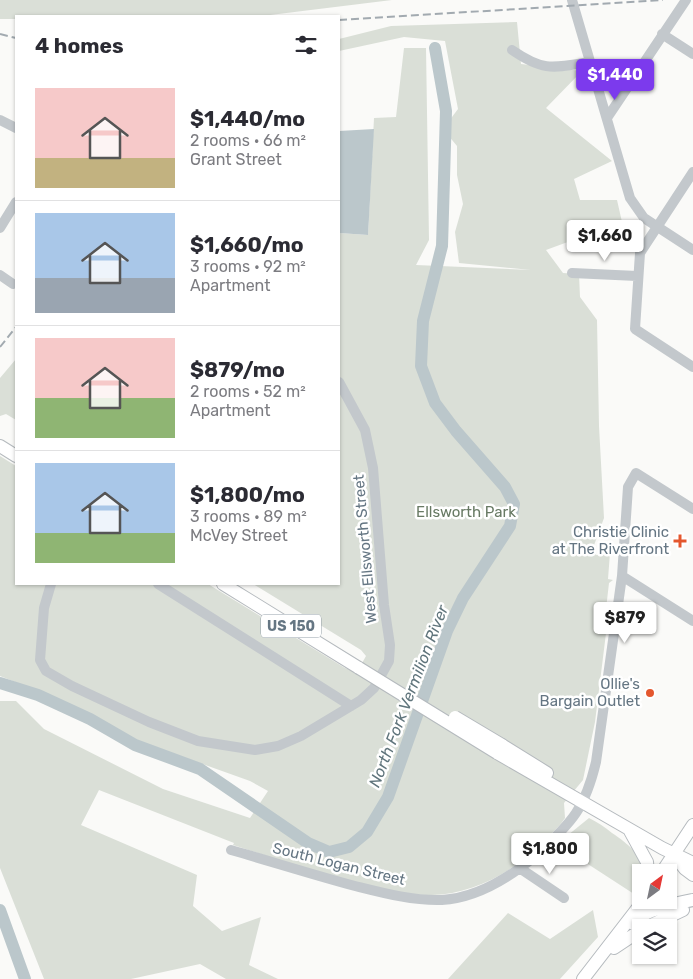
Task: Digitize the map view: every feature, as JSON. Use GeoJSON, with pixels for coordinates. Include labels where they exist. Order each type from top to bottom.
{"type":"FeatureCollection","features":[{"type":"Feature","properties":{"kind":"main road"},"geometry":{"type":"LineString","coordinates":[[0,437],[15,446]]}},
{"type":"Feature","properties":{"kind":"main road"},"geometry":{"type":"LineString","coordinates":[[0,446],[15,455]]}},
{"type":"Feature","properties":{"kind":"main road","name":"US 150"},"geometry":{"type":"LineString","coordinates":[[225,585],[362,664]]}},
{"type":"Feature","properties":{"kind":"main road","name":"US 150"},"geometry":{"type":"LineString","coordinates":[[240,585],[362,664],[674,855]]}},
{"type":"Feature","properties":{"kind":"main road"},"geometry":{"type":"LineString","coordinates":[[668,864],[693,825]]}},
{"type":"Feature","properties":{"kind":"main road"},"geometry":{"type":"LineString","coordinates":[[629,829],[642,850],[647,864]]}},
{"type":"Feature","properties":{"kind":"main road"},"geometry":{"type":"LineString","coordinates":[[674,855],[693,863]]}},
{"type":"Feature","properties":{"kind":"main road"},"geometry":{"type":"LineString","coordinates":[[674,855],[684,869],[693,875]]}},
{"type":"Feature","properties":{"kind":"main road"},"geometry":{"type":"LineString","coordinates":[[583,979],[625,934],[638,917],[693,900]]}},
{"type":"Feature","properties":{"kind":"main road"},"geometry":{"type":"LineString","coordinates":[[662,919],[678,911],[693,908]]}},
{"type":"Feature","properties":{"kind":"main road"},"geometry":{"type":"LineString","coordinates":[[625,934],[638,909]]}},
{"type":"Feature","properties":{"kind":"main road"},"geometry":{"type":"LineString","coordinates":[[625,934],[632,932]]}},
{"type":"Feature","properties":{"kind":"street"},"geometry":{"type":"LineString","coordinates":[[572,0],[630,198],[637,210],[657,227],[693,250]]}},
{"type":"Feature","properties":{"kind":"street"},"geometry":{"type":"LineString","coordinates":[[607,118],[686,0]]}},
{"type":"Feature","properties":{"kind":"street"},"geometry":{"type":"LineString","coordinates":[[662,34],[693,54]]}},
{"type":"Feature","properties":{"kind":"street"},"geometry":{"type":"LineString","coordinates":[[512,50],[532,63],[553,68],[590,62]]}},
{"type":"Feature","properties":{"kind":"street"},"geometry":{"type":"LineString","coordinates":[[0,120],[15,128]]}},
{"type":"Feature","properties":{"kind":"street"},"geometry":{"type":"LineString","coordinates":[[693,172],[640,253],[637,276],[635,330],[693,367]]}},
{"type":"Feature","properties":{"kind":"street"},"geometry":{"type":"LineString","coordinates":[[0,228],[15,204]]}},
{"type":"Feature","properties":{"kind":"street"},"geometry":{"type":"LineString","coordinates":[[572,273],[637,276]]}},
{"type":"Feature","properties":{"kind":"street"},"geometry":{"type":"LineString","coordinates":[[0,275],[13,284]]}},
{"type":"Feature","properties":{"kind":"street","name":"West Ellsworth Street"},"geometry":{"type":"LineString","coordinates":[[52,585],[44,608],[40,660],[46,671],[72,686],[149,722],[198,740],[255,750],[278,746],[301,736],[351,706],[374,688],[389,661],[390,645],[384,605],[373,468],[365,430],[340,384]]}},
{"type":"Feature","properties":{"kind":"street","name":"South Logan Street"},"geometry":{"type":"LineString","coordinates":[[231,850],[375,890],[424,899],[442,900],[474,893],[504,880],[521,869],[572,821],[590,789],[596,762],[622,576],[628,487],[636,473],[693,509]]}},
{"type":"Feature","properties":{"kind":"street"},"geometry":{"type":"LineString","coordinates":[[622,576],[693,622]]}},
{"type":"Feature","properties":{"kind":"street"},"geometry":{"type":"LineString","coordinates":[[160,585],[351,706]]}},
{"type":"Feature","properties":{"kind":"street"},"geometry":{"type":"LineString","coordinates":[[521,869],[564,898]]}},
{"type":"Feature","properties":{"kind":"green space"},"geometry":{"type":"Polygon","coordinates":[[[0,0],[392,0],[270,15],[15,15],[15,19],[0,19],[0,0]]]}},
{"type":"Feature","properties":{"kind":"green space","name":"Ellsworth Park"},"geometry":{"type":"Polygon","coordinates":[[[517,22],[521,64],[582,71],[546,108],[612,161],[574,179],[580,200],[617,200],[622,222],[546,250],[563,273],[579,274],[580,297],[597,320],[599,426],[604,518],[593,548],[596,555],[610,553],[608,579],[613,580],[609,583],[606,609],[608,617],[595,722],[583,780],[564,803],[565,818],[525,858],[501,874],[474,887],[446,894],[431,895],[408,894],[358,885],[305,869],[233,845],[234,843],[99,790],[81,825],[197,875],[193,906],[222,931],[261,917],[249,965],[278,979],[226,979],[200,964],[131,979],[44,979],[0,868],[0,701],[16,701],[44,729],[163,789],[250,818],[268,791],[250,781],[141,742],[66,702],[0,676],[0,456],[15,465],[15,585],[210,585],[345,668],[357,672],[366,656],[361,650],[255,585],[340,585],[340,233],[368,235],[374,118],[396,117],[404,48],[426,48],[429,240],[416,265],[531,270],[459,263],[455,232],[463,204],[457,175],[457,146],[443,129],[458,109],[445,41],[404,37],[340,51],[340,39],[391,26],[517,22]]]}},
{"type":"Feature","properties":{"kind":"green space"},"geometry":{"type":"Polygon","coordinates":[[[15,360],[15,419],[6,414],[0,416],[0,378],[15,360]]]}},
{"type":"Feature","properties":{"kind":"green space"},"geometry":{"type":"Polygon","coordinates":[[[589,818],[601,825],[628,845],[639,859],[641,864],[632,864],[632,893],[557,844],[589,818]]]}},
{"type":"Feature","properties":{"kind":"green space"},"geometry":{"type":"Polygon","coordinates":[[[593,910],[598,937],[560,979],[448,979],[508,913],[550,939],[593,910]]]}},
{"type":"Feature","properties":{"kind":"shaded area"},"geometry":{"type":"Polygon","coordinates":[[[374,129],[368,235],[340,233],[340,131],[374,129]]]}},
{"type":"Feature","properties":{"kind":"waterway","name":"North Fork Vermilion River"},"geometry":{"type":"LineString","coordinates":[[0,683],[38,695],[90,719],[135,745],[200,769],[308,843],[329,852],[349,847],[367,832],[388,797],[447,631],[463,598],[510,526],[514,504],[505,487],[456,431],[435,403],[421,366],[423,321],[442,246],[446,111],[435,48]]}},
{"type":"Feature","properties":{"kind":"waterway","name":"North Fork Vermilion River"},"geometry":{"type":"LineString","coordinates":[[0,910],[25,979]]}},
{"type":"Feature","properties":{"kind":"railway"},"geometry":{"type":"LineString","coordinates":[[340,20],[663,0]]}},
{"type":"Feature","properties":{"kind":"railway"},"geometry":{"type":"LineString","coordinates":[[0,34],[15,38]]}},
{"type":"Feature","properties":{"kind":"railway"},"geometry":{"type":"LineString","coordinates":[[0,347],[15,328]]}},
{"type":"Feature","properties":{"kind":"place","name":"Christie Clinic at The Riverfront"},"geometry":{"type":"Point","coordinates":[680,541]}},
{"type":"Feature","properties":{"kind":"place","name":"Ollie's Bargain Outlet"},"geometry":{"type":"Point","coordinates":[650,693]}}]}
